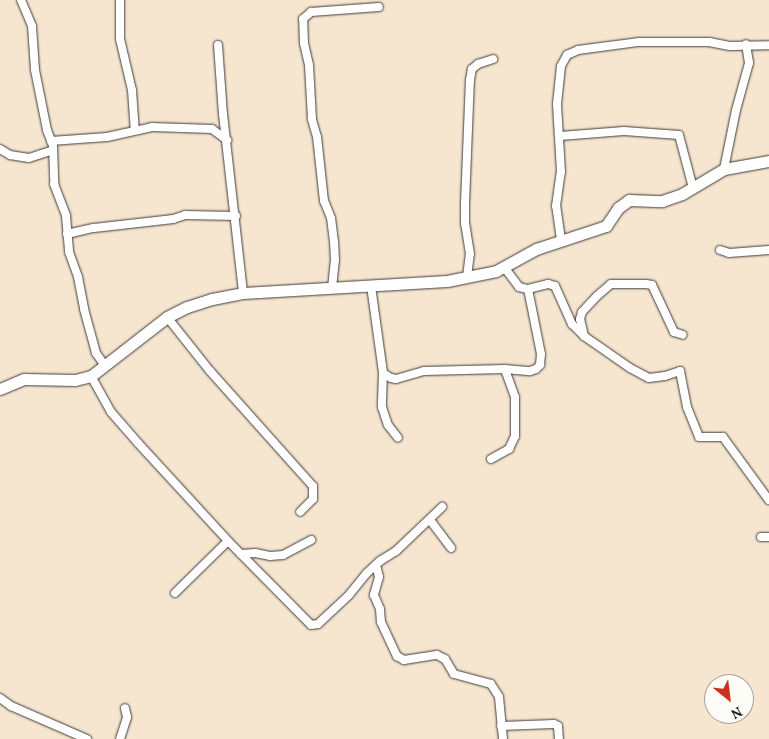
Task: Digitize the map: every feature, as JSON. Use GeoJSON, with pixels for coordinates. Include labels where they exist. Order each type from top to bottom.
{"type":"FeatureCollection","features":[{"type":"Feature","properties":{"kind":"street"},"geometry":{"type":"LineString","coordinates":[[21,0],[32,26],[35,70],[47,130],[52,140],[54,184],[66,216],[69,252],[78,277],[84,309],[96,353],[105,366]]}},
{"type":"Feature","properties":{"kind":"street"},"geometry":{"type":"LineString","coordinates":[[120,0],[120,40],[132,90],[135,129]]}},
{"type":"Feature","properties":{"kind":"street"},"geometry":{"type":"LineString","coordinates":[[332,288],[335,260],[334,242],[331,218],[324,201],[317,137],[312,119],[303,19],[311,12],[379,7]]}},
{"type":"Feature","properties":{"kind":"street"},"geometry":{"type":"LineString","coordinates":[[561,240],[556,206],[562,172],[557,104],[561,66],[565,58],[572,52],[639,42],[709,42],[730,46],[769,44]]}},
{"type":"Feature","properties":{"kind":"street"},"geometry":{"type":"LineString","coordinates":[[724,170],[736,110],[749,63],[746,44]]}},
{"type":"Feature","properties":{"kind":"street"},"geometry":{"type":"LineString","coordinates":[[218,45],[243,293]]}},
{"type":"Feature","properties":{"kind":"street"},"geometry":{"type":"LineString","coordinates":[[467,277],[470,254],[465,210],[470,80],[472,69],[478,64],[493,59]]}},
{"type":"Feature","properties":{"kind":"street"},"geometry":{"type":"LineString","coordinates":[[52,140],[107,137],[135,129],[152,127],[208,128],[215,130],[227,140]]}},
{"type":"Feature","properties":{"kind":"street"},"geometry":{"type":"LineString","coordinates":[[560,136],[624,131],[679,135],[693,188]]}},
{"type":"Feature","properties":{"kind":"street"},"geometry":{"type":"LineString","coordinates":[[0,149],[10,155],[29,158],[53,150]]}},
{"type":"Feature","properties":{"kind":"street"},"geometry":{"type":"LineString","coordinates":[[0,389],[24,379],[75,380],[91,376],[167,317],[187,306],[243,293],[371,286],[467,277],[496,271],[536,249],[606,226],[624,202],[629,200],[662,201],[693,188],[724,170],[769,161]]}},
{"type":"Feature","properties":{"kind":"street"},"geometry":{"type":"LineString","coordinates":[[67,234],[94,228],[173,219],[185,215],[236,216]]}},
{"type":"Feature","properties":{"kind":"street"},"geometry":{"type":"LineString","coordinates":[[720,250],[728,252],[769,250]]}},
{"type":"Feature","properties":{"kind":"street"},"geometry":{"type":"LineString","coordinates":[[504,267],[516,286],[528,289],[542,285],[556,286],[568,317],[584,336],[611,356],[649,378],[665,376],[680,371],[687,407],[699,437],[722,437],[769,500]]}},
{"type":"Feature","properties":{"kind":"street"},"geometry":{"type":"LineString","coordinates":[[584,336],[580,319],[582,312],[612,284],[652,285],[674,332],[683,335]]}},
{"type":"Feature","properties":{"kind":"street"},"geometry":{"type":"LineString","coordinates":[[371,286],[384,373],[382,406],[388,425],[398,438]]}},
{"type":"Feature","properties":{"kind":"street"},"geometry":{"type":"LineString","coordinates":[[384,373],[390,378],[396,378],[424,371],[505,369],[530,371],[540,365],[541,360],[528,289]]}},
{"type":"Feature","properties":{"kind":"street"},"geometry":{"type":"LineString","coordinates":[[167,317],[210,371],[313,486],[312,499],[300,512]]}},
{"type":"Feature","properties":{"kind":"street"},"geometry":{"type":"LineString","coordinates":[[491,459],[509,448],[515,436],[515,397],[505,369]]}},
{"type":"Feature","properties":{"kind":"street"},"geometry":{"type":"LineString","coordinates":[[91,376],[111,412],[228,542],[311,625],[318,624],[376,565],[396,551],[442,507]]}},
{"type":"Feature","properties":{"kind":"street"},"geometry":{"type":"LineString","coordinates":[[430,520],[451,548]]}},
{"type":"Feature","properties":{"kind":"street"},"geometry":{"type":"LineString","coordinates":[[241,554],[255,553],[282,556],[311,540]]}},
{"type":"Feature","properties":{"kind":"street"},"geometry":{"type":"LineString","coordinates":[[175,592],[228,542]]}},
{"type":"Feature","properties":{"kind":"street"},"geometry":{"type":"LineString","coordinates":[[376,565],[379,577],[374,594],[380,609],[381,622],[397,656],[404,660],[438,655],[445,659],[454,674],[491,684],[499,697],[503,739]]}},
{"type":"Feature","properties":{"kind":"street"},"geometry":{"type":"LineString","coordinates":[[0,698],[11,706],[86,739]]}},
{"type":"Feature","properties":{"kind":"street"},"geometry":{"type":"LineString","coordinates":[[120,739],[126,717],[125,708]]}},
{"type":"Feature","properties":{"kind":"street"},"geometry":{"type":"LineString","coordinates":[[502,726],[554,724],[558,726],[559,739]]}}]}
